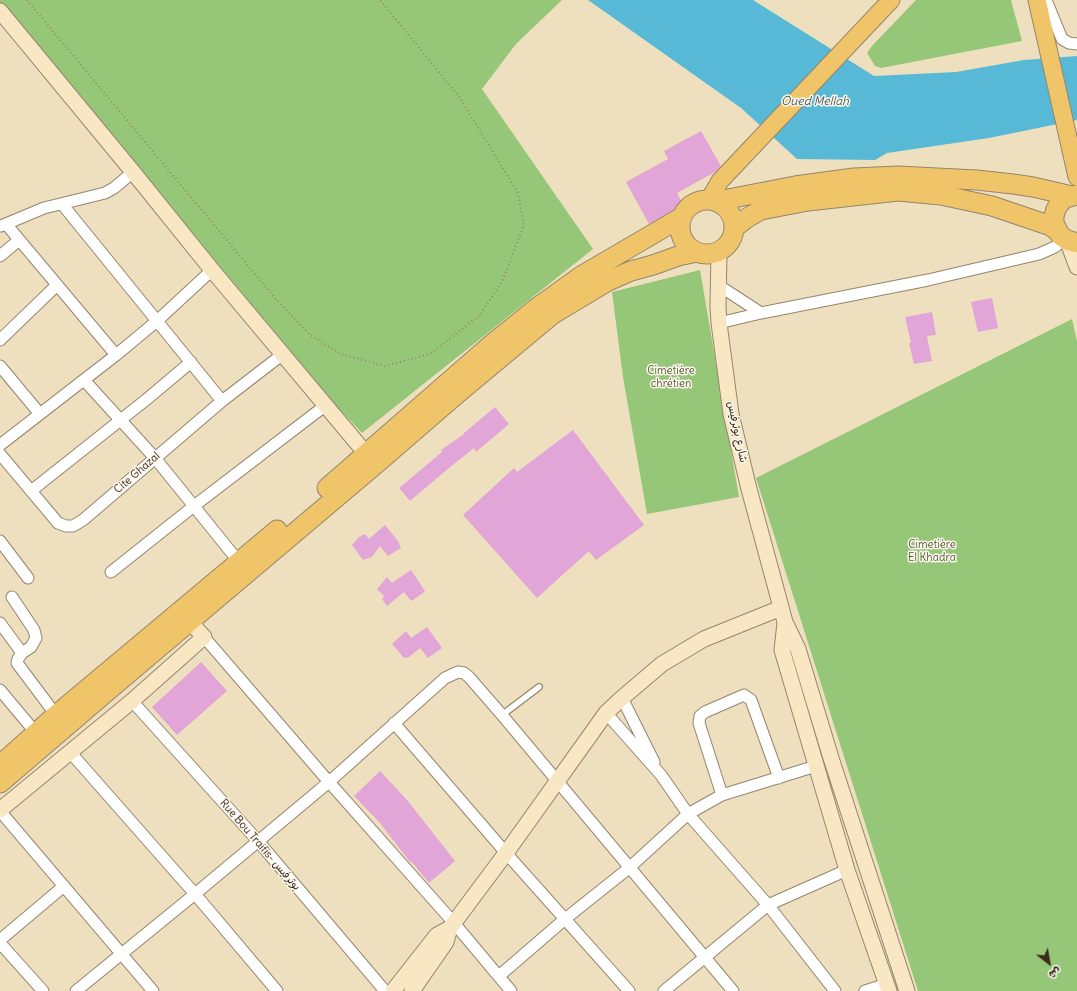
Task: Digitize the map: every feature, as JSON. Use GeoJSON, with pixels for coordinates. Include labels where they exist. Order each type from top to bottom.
{"type":"FeatureCollection","features":[{"type":"Feature","properties":{"kind":"highway"},"geometry":{"type":"LineString","coordinates":[[714,201],[726,207],[734,220],[733,235],[730,242],[719,252],[704,254],[690,249],[684,242],[680,225],[686,210],[693,204],[700,201],[728,199],[796,186],[854,178],[898,176],[976,180],[1033,187],[1074,195]]}},
{"type":"Feature","properties":{"kind":"highway"},"geometry":{"type":"LineString","coordinates":[[734,228],[761,210],[808,201],[898,191],[941,194],[992,206],[1051,226],[1066,238]]}},
{"type":"Feature","properties":{"kind":"highway"},"geometry":{"type":"LineString","coordinates":[[1066,238],[1054,223],[1054,216],[1060,203],[1065,198],[1074,195]]}},
{"type":"Feature","properties":{"kind":"highway"},"geometry":{"type":"LineString","coordinates":[[0,783],[190,622],[371,459],[492,344],[538,307],[581,276],[682,217]]}},
{"type":"Feature","properties":{"kind":"highway"},"geometry":{"type":"LineString","coordinates":[[0,765],[56,715],[239,562],[458,393],[554,314],[614,278],[630,271],[654,265],[678,256],[697,252]]}},
{"type":"Feature","properties":{"kind":"main road"},"geometry":{"type":"LineString","coordinates":[[714,201],[720,181],[891,0]]}},
{"type":"Feature","properties":{"kind":"main road"},"geometry":{"type":"LineString","coordinates":[[1038,0],[1077,177]]}},
{"type":"Feature","properties":{"kind":"street"},"geometry":{"type":"LineString","coordinates":[[1046,0],[1062,39],[1069,43],[1077,44]]}},
{"type":"Feature","properties":{"kind":"street"},"geometry":{"type":"LineString","coordinates":[[0,11],[212,270],[371,459]]}},
{"type":"Feature","properties":{"kind":"street"},"geometry":{"type":"LineString","coordinates":[[116,355],[19,240],[3,225],[44,208],[105,193],[114,188],[133,172]]}},
{"type":"Feature","properties":{"kind":"street"},"geometry":{"type":"LineString","coordinates":[[62,204],[222,401]]}},
{"type":"Feature","properties":{"kind":"street"},"geometry":{"type":"LineString","coordinates":[[719,323],[761,313],[928,280],[1039,254],[1055,247],[1066,238],[1077,267]]}},
{"type":"Feature","properties":{"kind":"street"},"geometry":{"type":"LineString","coordinates":[[0,256],[19,240]]}},
{"type":"Feature","properties":{"kind":"street","name":"شارع بوترفيس"},"geometry":{"type":"LineString","coordinates":[[719,252],[719,323],[732,414],[749,489],[783,615]]}},
{"type":"Feature","properties":{"kind":"street"},"geometry":{"type":"LineString","coordinates":[[0,445],[116,355],[157,321],[212,270]]}},
{"type":"Feature","properties":{"kind":"street"},"geometry":{"type":"LineString","coordinates":[[0,340],[57,285]]}},
{"type":"Feature","properties":{"kind":"street"},"geometry":{"type":"LineString","coordinates":[[718,285],[761,313]]}},
{"type":"Feature","properties":{"kind":"street","name":"Cite Ghazal"},"geometry":{"type":"LineString","coordinates":[[0,454],[58,522],[66,526],[73,526],[83,520],[222,401],[283,354]]}},
{"type":"Feature","properties":{"kind":"street"},"geometry":{"type":"LineString","coordinates":[[31,491],[147,399],[190,362]]}},
{"type":"Feature","properties":{"kind":"street"},"geometry":{"type":"LineString","coordinates":[[0,366],[40,414]]}},
{"type":"Feature","properties":{"kind":"street"},"geometry":{"type":"LineString","coordinates":[[84,380],[155,458],[239,562]]}},
{"type":"Feature","properties":{"kind":"street"},"geometry":{"type":"LineString","coordinates":[[111,572],[194,506],[326,405]]}},
{"type":"Feature","properties":{"kind":"street"},"geometry":{"type":"LineString","coordinates":[[0,541],[28,578]]}},
{"type":"Feature","properties":{"kind":"street"},"geometry":{"type":"LineString","coordinates":[[12,597],[34,630],[36,638],[31,647],[22,653],[16,663],[56,715]]}},
{"type":"Feature","properties":{"kind":"street"},"geometry":{"type":"LineString","coordinates":[[412,991],[446,942],[452,925],[506,853],[606,713],[662,664],[704,639],[783,615]]}},
{"type":"Feature","properties":{"kind":"street"},"geometry":{"type":"LineString","coordinates":[[783,615],[782,650],[847,870],[888,988],[865,991]]}},
{"type":"Feature","properties":{"kind":"street"},"geometry":{"type":"LineString","coordinates":[[783,615],[798,649],[831,758],[906,986]]}},
{"type":"Feature","properties":{"kind":"street"},"geometry":{"type":"LineString","coordinates":[[190,622],[511,991]]}},
{"type":"Feature","properties":{"kind":"street"},"geometry":{"type":"LineString","coordinates":[[0,623],[22,653]]}},
{"type":"Feature","properties":{"kind":"street"},"geometry":{"type":"LineString","coordinates":[[153,991],[0,810],[132,701],[204,637]]}},
{"type":"Feature","properties":{"kind":"street"},"geometry":{"type":"LineString","coordinates":[[76,991],[329,782],[394,722],[445,678],[458,672],[464,673],[469,677],[502,715],[733,991]]}},
{"type":"Feature","properties":{"kind":"street"},"geometry":{"type":"LineString","coordinates":[[0,690],[36,734]]}},
{"type":"Feature","properties":{"kind":"street"},"geometry":{"type":"LineString","coordinates":[[722,795],[699,723],[700,716],[704,712],[744,696],[751,700],[780,778]]}},
{"type":"Feature","properties":{"kind":"street"},"geometry":{"type":"LineString","coordinates":[[622,698],[661,775]]}},
{"type":"Feature","properties":{"kind":"street","name":"Rue Bou Traifis- بوترفيس"},"geometry":{"type":"LineString","coordinates":[[132,701],[258,841],[385,991]]}},
{"type":"Feature","properties":{"kind":"street"},"geometry":{"type":"LineString","coordinates":[[606,713],[661,775],[688,814],[768,905],[835,991]]}},
{"type":"Feature","properties":{"kind":"street"},"geometry":{"type":"LineString","coordinates":[[394,722],[506,853],[629,991]]}},
{"type":"Feature","properties":{"kind":"street"},"geometry":{"type":"LineString","coordinates":[[70,752],[195,894],[277,991]]}},
{"type":"Feature","properties":{"kind":"street"},"geometry":{"type":"LineString","coordinates":[[499,976],[565,919],[629,868],[688,814],[722,795],[816,766]]}},
{"type":"Feature","properties":{"kind":"street"},"geometry":{"type":"LineString","coordinates":[[664,991],[768,905],[847,870]]}},
{"type":"Feature","properties":{"kind":"street"},"geometry":{"type":"LineString","coordinates":[[0,940],[64,886]]}},
{"type":"Feature","properties":{"kind":"street"},"geometry":{"type":"LineString","coordinates":[[393,991],[437,935],[452,925]]}},
{"type":"Feature","properties":{"kind":"street"},"geometry":{"type":"LineString","coordinates":[[0,943],[43,991]]}},
{"type":"Feature","properties":{"kind":"lane"},"geometry":{"type":"LineString","coordinates":[[502,715],[539,687]]}},
{"type":"Feature","properties":{"kind":"path"},"geometry":{"type":"LineString","coordinates":[[27,0],[274,297],[310,335],[341,354],[385,366],[430,354],[480,315],[502,282],[524,225],[518,192],[460,98],[380,0]]}},
{"type":"Feature","properties":{"kind":"green space"},"geometry":{"type":"Polygon","coordinates":[[[0,0],[562,0],[516,44],[482,89],[593,249],[362,433],[289,357],[0,6],[0,0]]]}},
{"type":"Feature","properties":{"kind":"green space"},"geometry":{"type":"Polygon","coordinates":[[[916,0],[1011,0],[1022,41],[881,68],[875,66],[867,53],[916,0]]]}},
{"type":"Feature","properties":{"kind":"green space","name":"Cimetière chrétien"},"geometry":{"type":"Polygon","coordinates":[[[700,270],[739,497],[647,514],[623,377],[612,292],[700,270]]]}},
{"type":"Feature","properties":{"kind":"green space","name":"Cimetière El Khadra"},"geometry":{"type":"Polygon","coordinates":[[[1072,319],[1077,341],[1077,991],[918,991],[756,478],[1072,319]]]}},
{"type":"Feature","properties":{"kind":"water","name":"Oued Mellah"},"geometry":{"type":"Polygon","coordinates":[[[588,0],[753,0],[874,76],[956,72],[1024,60],[1077,56],[1077,120],[989,138],[887,153],[875,160],[797,159],[741,108],[588,0]]]}},
{"type":"Feature","properties":{"kind":"building"},"geometry":{"type":"Polygon","coordinates":[[[701,131],[721,166],[715,172],[677,193],[683,205],[649,224],[626,182],[668,159],[664,151],[701,131]]]}},
{"type":"Feature","properties":{"kind":"building"},"geometry":{"type":"Polygon","coordinates":[[[992,298],[998,328],[978,332],[971,302],[992,298]]]}},
{"type":"Feature","properties":{"kind":"building"},"geometry":{"type":"Polygon","coordinates":[[[932,312],[936,335],[927,336],[932,361],[914,364],[905,317],[932,312]]]}},
{"type":"Feature","properties":{"kind":"building"},"geometry":{"type":"Polygon","coordinates":[[[495,407],[509,424],[476,452],[474,448],[410,501],[399,488],[442,452],[441,450],[464,434],[495,407]]]}},
{"type":"Feature","properties":{"kind":"building"},"geometry":{"type":"Polygon","coordinates":[[[573,430],[644,525],[596,560],[589,551],[537,598],[463,515],[514,468],[517,472],[573,430]]]}},
{"type":"Feature","properties":{"kind":"building"},"geometry":{"type":"Polygon","coordinates":[[[385,525],[398,541],[401,548],[388,556],[380,546],[372,557],[363,560],[352,545],[359,537],[365,534],[369,539],[385,525]]]}},
{"type":"Feature","properties":{"kind":"building"},"geometry":{"type":"Polygon","coordinates":[[[411,570],[425,591],[411,601],[404,592],[387,606],[382,599],[384,596],[377,589],[387,577],[392,583],[411,570]]]}},
{"type":"Feature","properties":{"kind":"building"},"geometry":{"type":"Polygon","coordinates":[[[427,627],[442,648],[428,658],[420,648],[409,657],[404,658],[392,644],[406,631],[411,638],[427,627]]]}},
{"type":"Feature","properties":{"kind":"building"},"geometry":{"type":"Polygon","coordinates":[[[201,662],[227,691],[177,735],[152,707],[201,662]]]}},
{"type":"Feature","properties":{"kind":"building"},"geometry":{"type":"Polygon","coordinates":[[[380,771],[407,800],[455,861],[429,883],[411,861],[410,862],[380,823],[354,796],[380,771]]]}}]}
